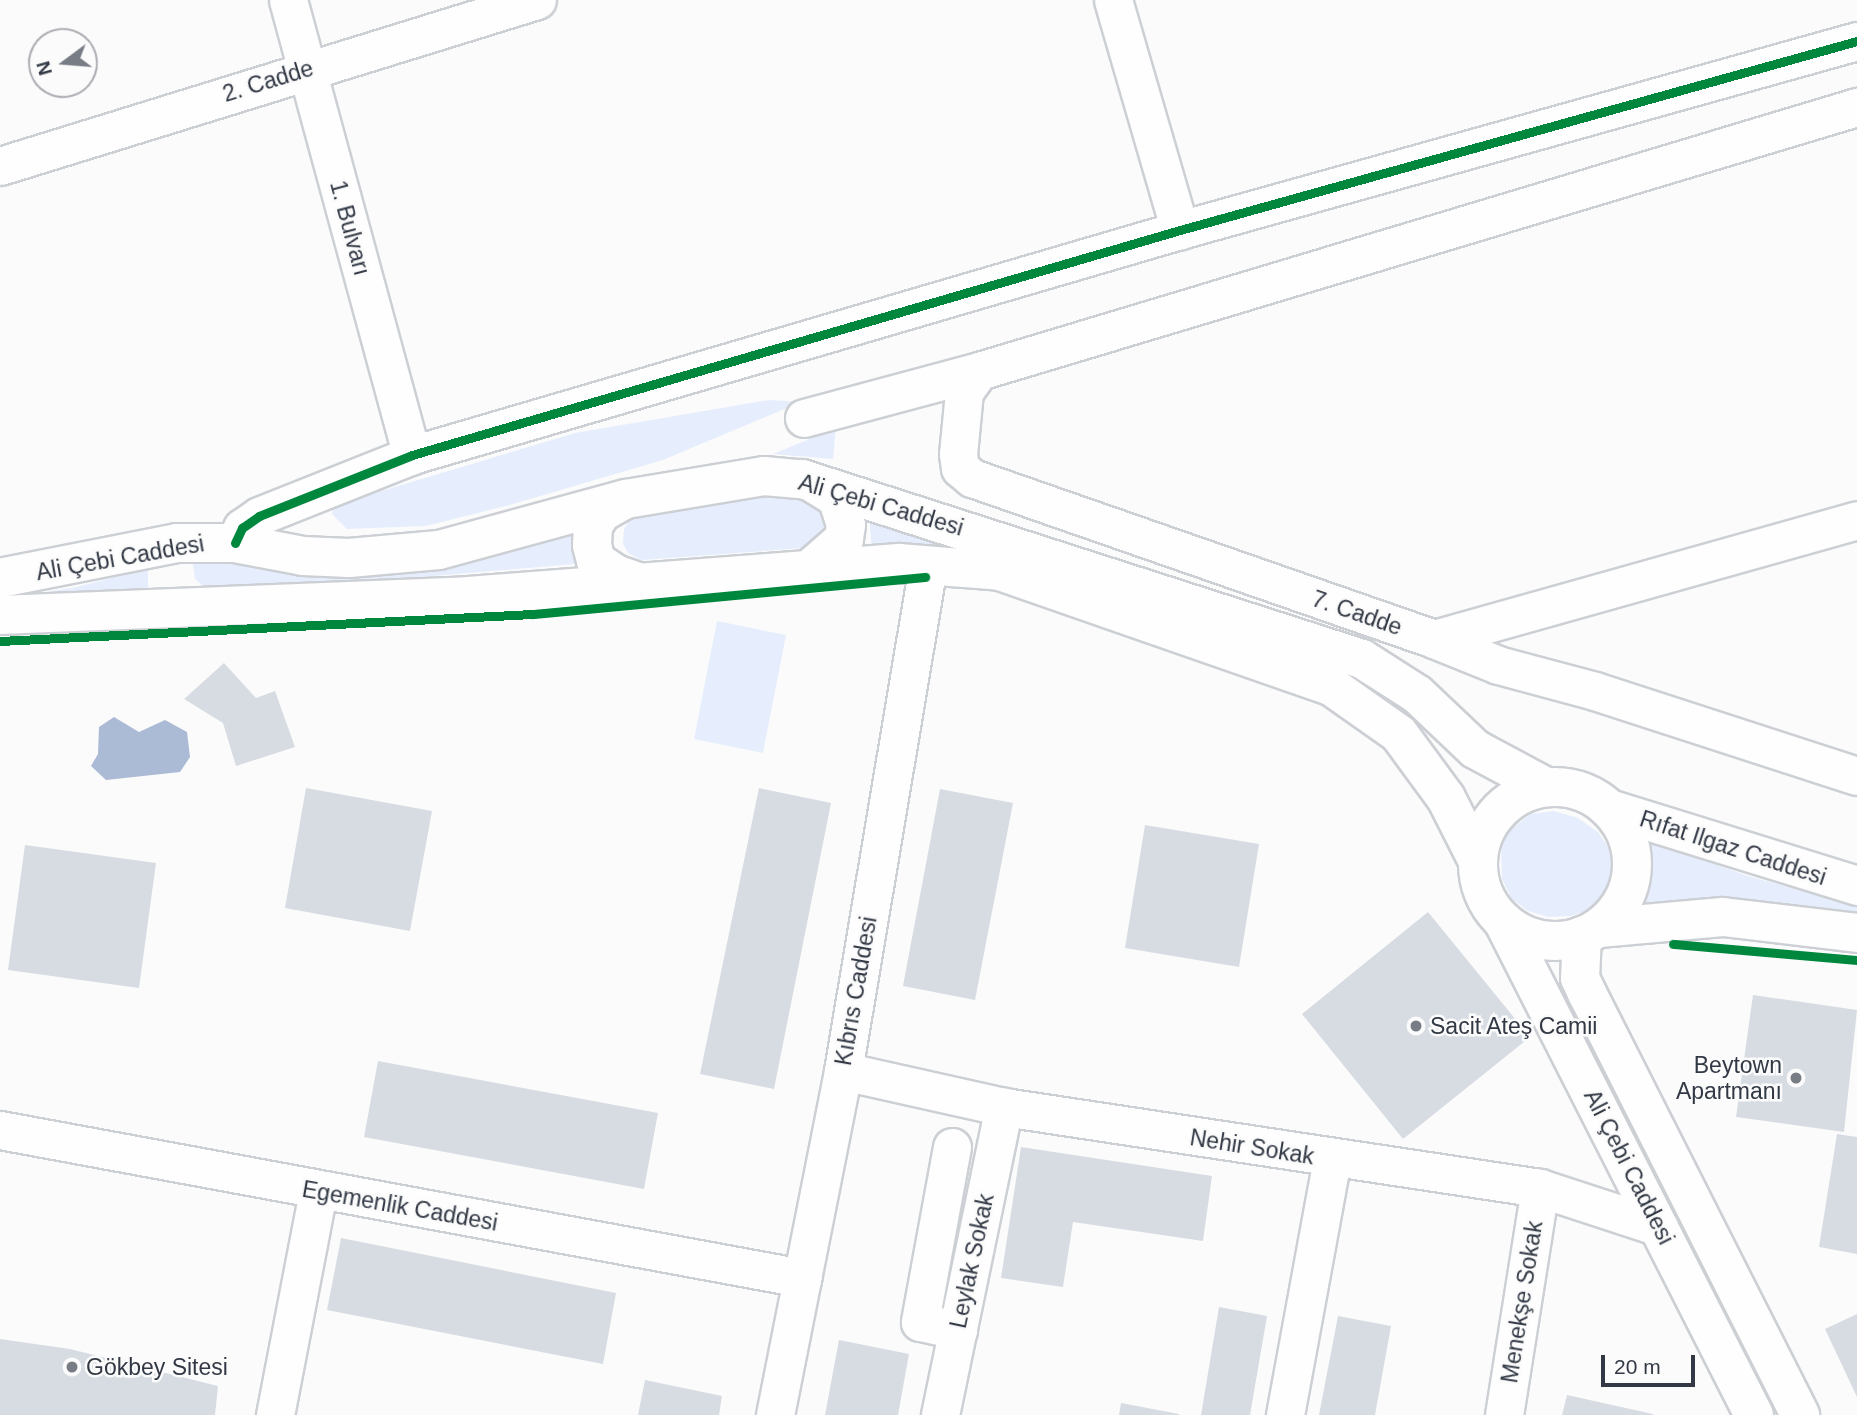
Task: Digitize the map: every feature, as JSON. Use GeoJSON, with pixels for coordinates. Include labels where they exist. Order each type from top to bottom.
{"type":"FeatureCollection","features":[{"type":"Feature","properties":{"kind":"main road","name":"Ali Çebi Caddesi"},"geometry":{"type":"LineString","coordinates":[[0,578],[177,543],[235,543],[303,556],[349,558],[439,550],[626,499],[764,477],[802,479],[1362,659],[1417,694],[1475,749],[1546,787]]}},
{"type":"Feature","properties":{"kind":"main road"},"geometry":{"type":"LineString","coordinates":[[802,479],[838,498],[846,516],[844,539],[811,568]]}},
{"type":"Feature","properties":{"kind":"main road"},"geometry":{"type":"LineString","coordinates":[[626,499],[602,512],[593,526],[592,545],[596,561],[615,574],[641,583]]}},
{"type":"Feature","properties":{"kind":"main road"},"geometry":{"type":"LineString","coordinates":[[177,543],[168,558],[167,575],[183,607]]}},
{"type":"Feature","properties":{"kind":"main road","name":"Ali Çebi Caddesi"},"geometry":{"type":"LineString","coordinates":[[0,615],[468,596],[811,568],[928,565],[1000,570],[1331,686],[1399,734],[1446,798],[1478,861]]}},
{"type":"Feature","properties":{"kind":"main road"},"geometry":{"type":"LineString","coordinates":[[1601,929],[1621,902],[1632,870],[1623,827],[1609,809],[1590,795],[1546,787],[1506,804],[1482,840],[1478,861],[1484,895],[1503,921],[1525,935],[1550,941],[1601,929],[1723,917],[1857,933]]}},
{"type":"Feature","properties":{"kind":"main road","name":"Rıfat Ilgaz Caddesi"},"geometry":{"type":"LineString","coordinates":[[1609,809],[1857,887]]}},
{"type":"Feature","properties":{"kind":"main road","name":"Ali Çebi Caddesi"},"geometry":{"type":"LineString","coordinates":[[1503,921],[1754,1415]]}},
{"type":"Feature","properties":{"kind":"main road","name":"Ali Çebi Caddesi"},"geometry":{"type":"LineString","coordinates":[[1601,929],[1580,978],[1800,1415]]}},
{"type":"Feature","properties":{"kind":"street","name":"1. Bulvarı"},"geometry":{"type":"LineString","coordinates":[[288,0],[412,455]]}},
{"type":"Feature","properties":{"kind":"street","name":"2. Cadde"},"geometry":{"type":"LineString","coordinates":[[0,166],[307,68],[537,0]]}},
{"type":"Feature","properties":{"kind":"street"},"geometry":{"type":"LineString","coordinates":[[1114,0],[1180,230]]}},
{"type":"Feature","properties":{"kind":"street"},"geometry":{"type":"LineString","coordinates":[[235,543],[242,528],[259,516],[412,455],[1180,230],[1857,41]]}},
{"type":"Feature","properties":{"kind":"street"},"geometry":{"type":"LineString","coordinates":[[804,418],[979,371],[1857,107]]}},
{"type":"Feature","properties":{"kind":"street","name":"7. Cadde"},"geometry":{"type":"LineString","coordinates":[[979,371],[964,391],[958,454],[960,468],[972,478],[1434,639],[1498,665],[1595,691],[1857,776]]}},
{"type":"Feature","properties":{"kind":"street"},"geometry":{"type":"LineString","coordinates":[[1434,639],[1857,520]]}},
{"type":"Feature","properties":{"kind":"street","name":"Kıbrıs Caddesi"},"geometry":{"type":"LineString","coordinates":[[775,1415],[843,1071],[928,565]]}},
{"type":"Feature","properties":{"kind":"street","name":"Nehir Sokak"},"geometry":{"type":"LineString","coordinates":[[843,1071],[1004,1107],[1332,1160],[1540,1188],[1659,1227]]}},
{"type":"Feature","properties":{"kind":"street","name":"Leylak Sokak"},"geometry":{"type":"LineString","coordinates":[[940,1415],[1004,1107]]}},
{"type":"Feature","properties":{"kind":"street","name":"Egemenlik Caddesi"},"geometry":{"type":"LineString","coordinates":[[0,1130],[318,1192],[802,1278]]}},
{"type":"Feature","properties":{"kind":"street"},"geometry":{"type":"LineString","coordinates":[[951,1147],[920,1322],[958,1331]]}},
{"type":"Feature","properties":{"kind":"street"},"geometry":{"type":"LineString","coordinates":[[1286,1415],[1332,1160]]}},
{"type":"Feature","properties":{"kind":"street","name":"Menekşe Sokak"},"geometry":{"type":"LineString","coordinates":[[1504,1415],[1540,1188]]}},
{"type":"Feature","properties":{"kind":"street"},"geometry":{"type":"LineString","coordinates":[[275,1415],[318,1192]]}},
{"type":"Feature","properties":{"kind":"shaded area"},"geometry":{"type":"Polygon","coordinates":[[[769,400],[801,402],[663,460],[506,506],[426,526],[347,529],[332,514],[334,507],[348,501],[575,433],[769,400]]]}},
{"type":"Feature","properties":{"kind":"shaded area"},"geometry":{"type":"Polygon","coordinates":[[[836,428],[833,459],[773,454],[836,428]]]}},
{"type":"Feature","properties":{"kind":"shaded area"},"geometry":{"type":"Polygon","coordinates":[[[797,491],[827,514],[826,531],[817,547],[641,560],[628,553],[623,544],[624,529],[633,515],[645,509],[797,491]]]}},
{"type":"Feature","properties":{"kind":"shaded area"},"geometry":{"type":"Polygon","coordinates":[[[869,516],[957,546],[872,551],[869,516]]]}},
{"type":"Feature","properties":{"kind":"shaded area"},"geometry":{"type":"Polygon","coordinates":[[[579,527],[587,563],[422,577],[203,586],[195,579],[193,565],[200,558],[579,527]]]}},
{"type":"Feature","properties":{"kind":"shaded area"},"geometry":{"type":"Polygon","coordinates":[[[148,569],[148,589],[0,599],[72,588],[148,569]]]}},
{"type":"Feature","properties":{"kind":"shaded area"},"geometry":{"type":"Polygon","coordinates":[[[717,621],[786,635],[763,753],[694,739],[717,621]]]}},
{"type":"Feature","properties":{"kind":"shaded area"},"geometry":{"type":"Polygon","coordinates":[[[1554,811],[1578,818],[1598,832],[1609,848],[1612,869],[1606,892],[1590,910],[1571,916],[1548,917],[1528,911],[1512,899],[1502,879],[1501,838],[1530,814],[1554,811]]]}},
{"type":"Feature","properties":{"kind":"shaded area"},"geometry":{"type":"Polygon","coordinates":[[[1645,839],[1748,876],[1857,906],[1857,913],[1717,901],[1642,905],[1652,873],[1645,839]]]}},
{"type":"Feature","properties":{"kind":"water"},"geometry":{"type":"Polygon","coordinates":[[[114,717],[139,732],[165,720],[187,732],[190,757],[180,772],[106,780],[91,766],[98,754],[99,727],[114,717]]]}},
{"type":"Feature","properties":{"kind":"building"},"geometry":{"type":"Polygon","coordinates":[[[224,663],[256,698],[275,691],[295,747],[236,766],[223,723],[184,699],[224,663]]]}},
{"type":"Feature","properties":{"kind":"building"},"geometry":{"type":"Polygon","coordinates":[[[306,788],[432,811],[410,931],[285,908],[306,788]]]}},
{"type":"Feature","properties":{"kind":"building"},"geometry":{"type":"Polygon","coordinates":[[[759,788],[831,803],[774,1089],[700,1074],[759,788]]]}},
{"type":"Feature","properties":{"kind":"building"},"geometry":{"type":"Polygon","coordinates":[[[940,789],[1013,803],[975,1000],[903,986],[940,789]]]}},
{"type":"Feature","properties":{"kind":"building"},"geometry":{"type":"Polygon","coordinates":[[[1145,825],[1259,844],[1239,967],[1125,948],[1145,825]]]}},
{"type":"Feature","properties":{"kind":"building"},"geometry":{"type":"Polygon","coordinates":[[[25,845],[156,863],[139,988],[8,970],[25,845]]]}},
{"type":"Feature","properties":{"kind":"building","name":"Sacit Ateş Camii"},"geometry":{"type":"Polygon","coordinates":[[[1428,912],[1530,1037],[1403,1139],[1302,1014],[1428,912]]]}},
{"type":"Feature","properties":{"kind":"building","name":"Beytown Apartmanı"},"geometry":{"type":"Polygon","coordinates":[[[1753,995],[1857,1010],[1844,1132],[1736,1117],[1753,995]]]}},
{"type":"Feature","properties":{"kind":"building"},"geometry":{"type":"Polygon","coordinates":[[[378,1061],[658,1113],[644,1189],[364,1137],[378,1061]]]}},
{"type":"Feature","properties":{"kind":"building"},"geometry":{"type":"Polygon","coordinates":[[[1837,1134],[1857,1137],[1857,1254],[1819,1247],[1837,1134]]]}},
{"type":"Feature","properties":{"kind":"building"},"geometry":{"type":"Polygon","coordinates":[[[1021,1147],[1212,1176],[1203,1241],[1073,1222],[1063,1287],[1001,1278],[1021,1147]]]}},
{"type":"Feature","properties":{"kind":"building"},"geometry":{"type":"Polygon","coordinates":[[[341,1238],[616,1293],[603,1364],[327,1310],[341,1238]]]}},
{"type":"Feature","properties":{"kind":"building"},"geometry":{"type":"Polygon","coordinates":[[[1219,1307],[1267,1316],[1250,1415],[1201,1415],[1219,1307]]]}},
{"type":"Feature","properties":{"kind":"building"},"geometry":{"type":"Polygon","coordinates":[[[1857,1314],[1857,1397],[1825,1329],[1857,1314]]]}},
{"type":"Feature","properties":{"kind":"building"},"geometry":{"type":"Polygon","coordinates":[[[1338,1316],[1391,1326],[1375,1415],[1319,1415],[1338,1316]]]}},
{"type":"Feature","properties":{"kind":"building","name":"Gökbey Sitesi"},"geometry":{"type":"Polygon","coordinates":[[[0,1339],[70,1349],[218,1386],[215,1415],[0,1415],[0,1339]]]}},
{"type":"Feature","properties":{"kind":"building"},"geometry":{"type":"Polygon","coordinates":[[[839,1340],[909,1354],[898,1415],[825,1415],[839,1340]]]}},
{"type":"Feature","properties":{"kind":"building"},"geometry":{"type":"Polygon","coordinates":[[[645,1380],[722,1396],[719,1415],[638,1415],[645,1380]]]}},
{"type":"Feature","properties":{"kind":"building"},"geometry":{"type":"Polygon","coordinates":[[[1567,1395],[1653,1414],[1653,1415],[1562,1415],[1567,1395]]]}},
{"type":"Feature","properties":{"kind":"building"},"geometry":{"type":"Polygon","coordinates":[[[1121,1403],[1179,1414],[1179,1415],[1119,1415],[1121,1403]]]}},
{"type":"Feature","properties":{"kind":"cycle path"},"geometry":{"type":"LineString","coordinates":[[235,543],[242,528],[259,516],[412,455],[1180,230],[1857,41]]}},
{"type":"Feature","properties":{"kind":"cycle path"},"geometry":{"type":"LineString","coordinates":[[0,641],[533,614],[925,577]]}},
{"type":"Feature","properties":{"kind":"cycle path"},"geometry":{"type":"LineString","coordinates":[[1673,944],[1857,960]]}},
{"type":"Feature","properties":{"kind":"place","name":"Sacit Ateş Camii"},"geometry":{"type":"Point","coordinates":[1416,1026]}},
{"type":"Feature","properties":{"kind":"place","name":"Beytown Apartmanı"},"geometry":{"type":"Point","coordinates":[1796,1078]}},
{"type":"Feature","properties":{"kind":"place","name":"Gökbey Sitesi"},"geometry":{"type":"Point","coordinates":[72,1367]}}]}
